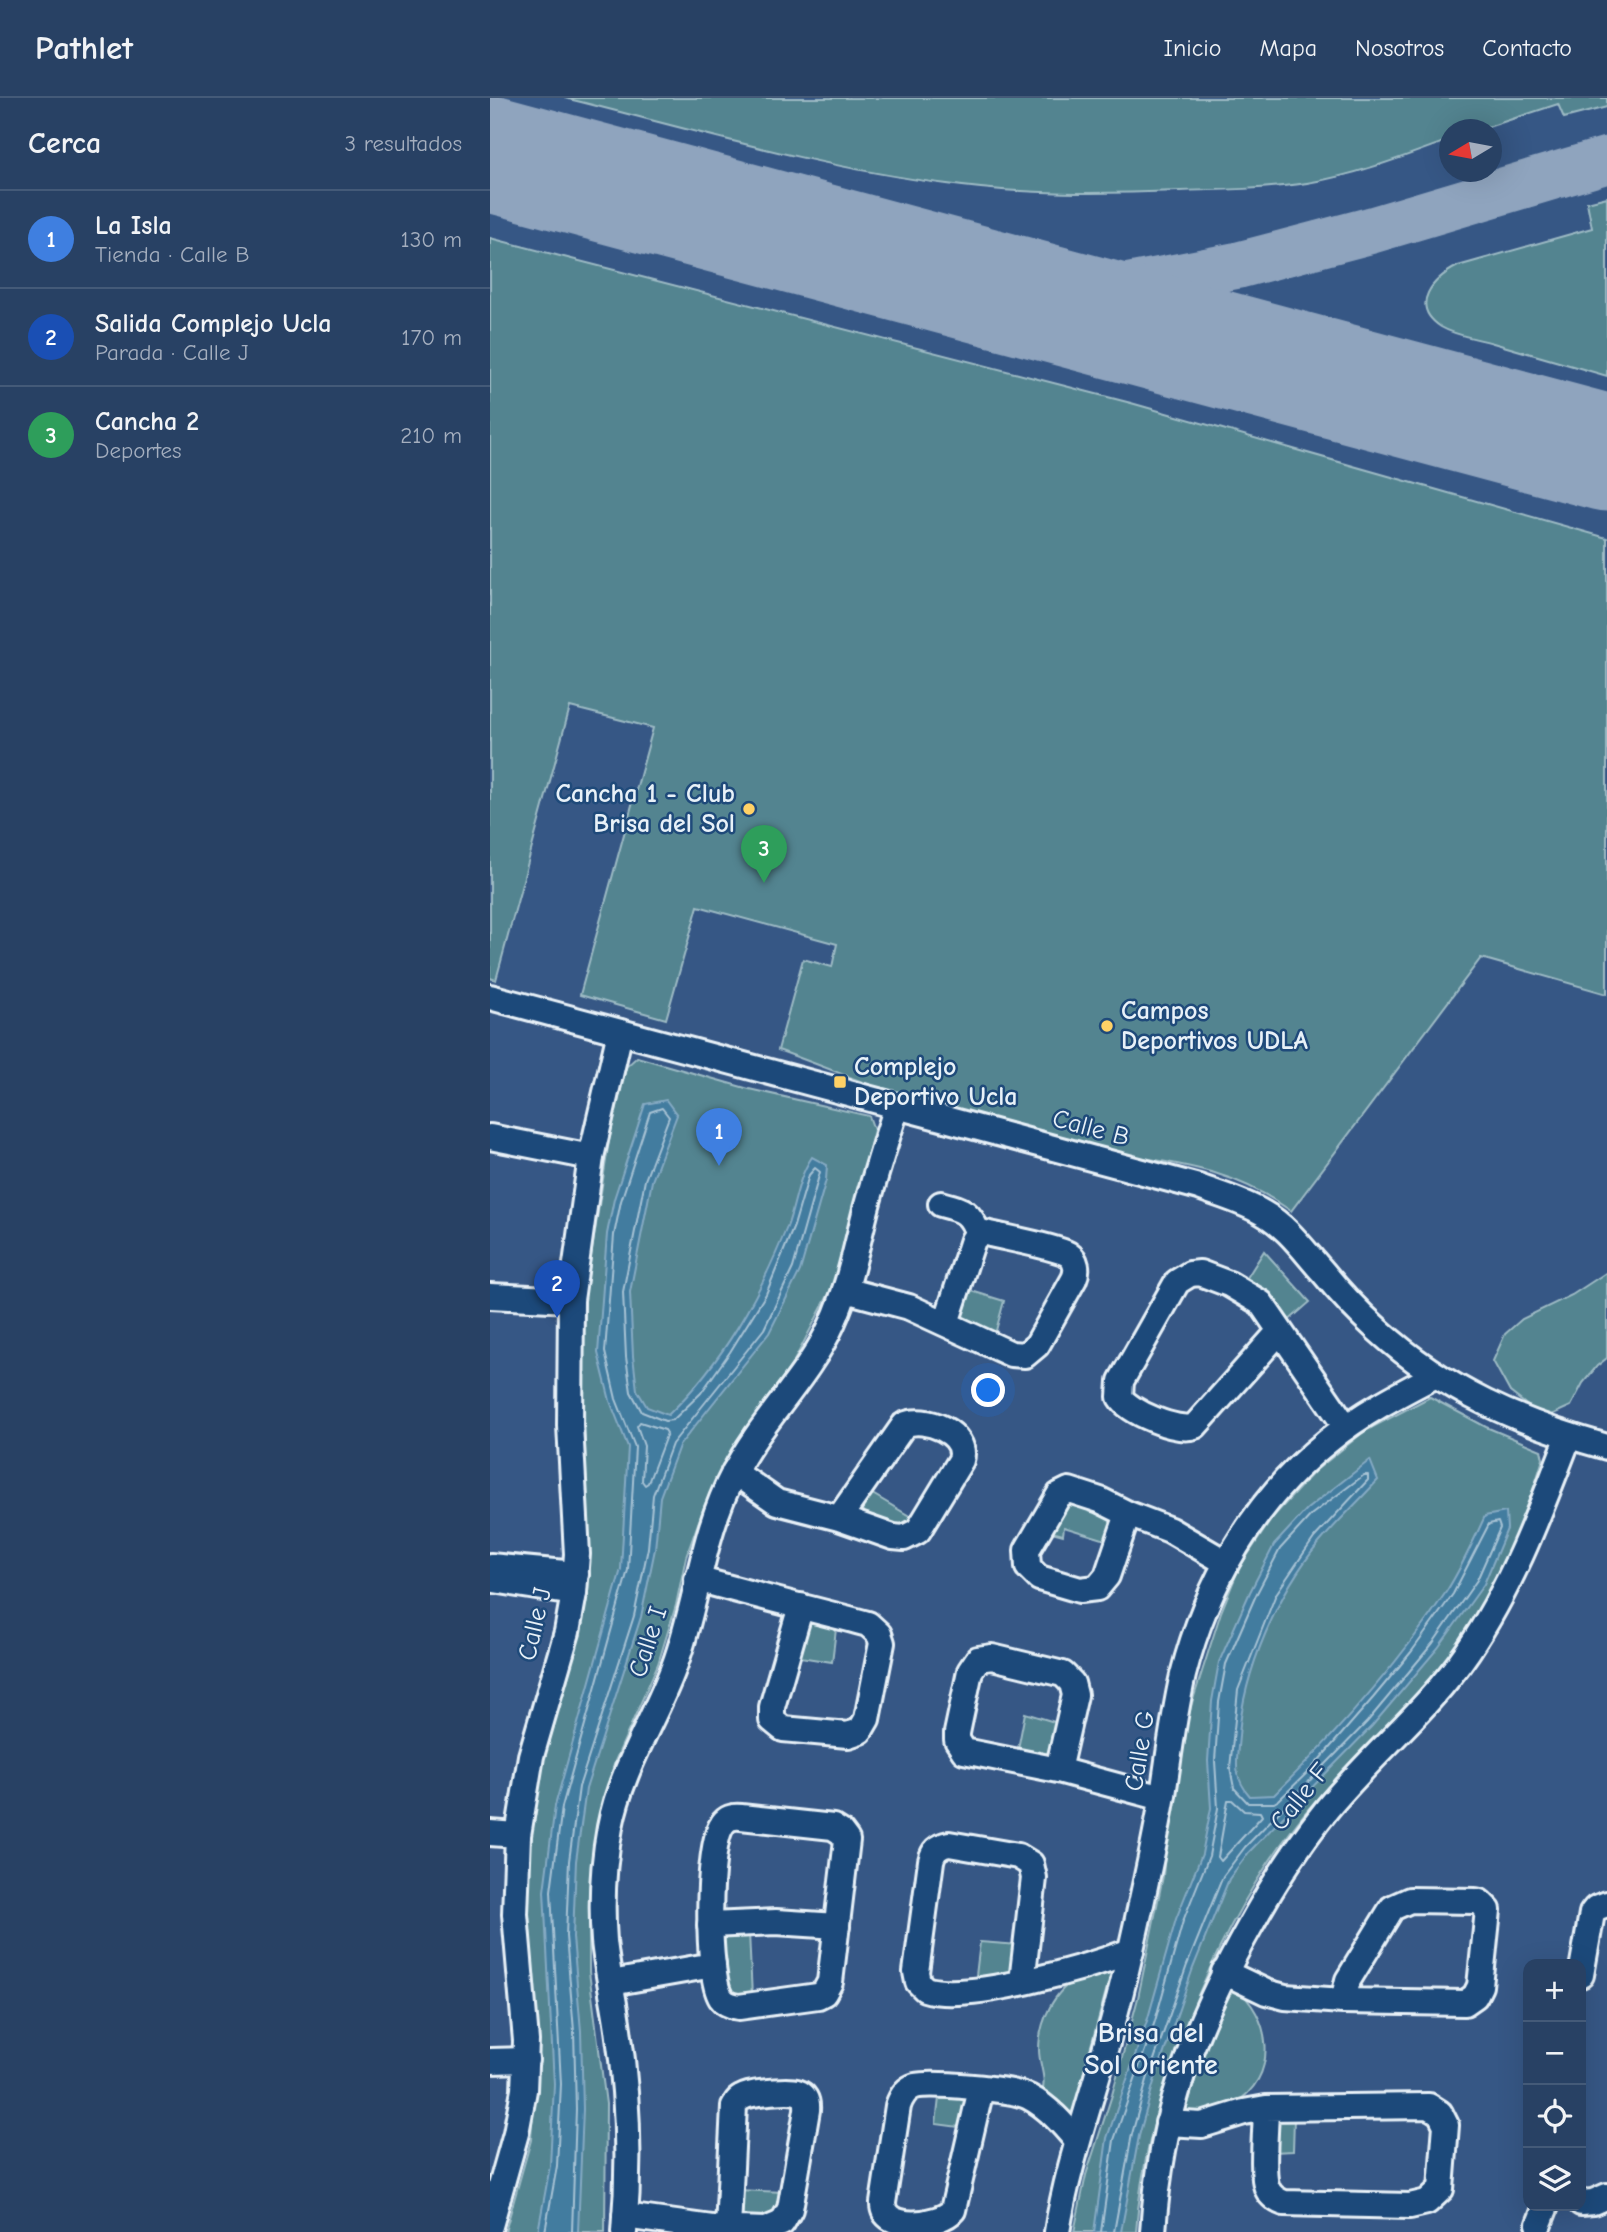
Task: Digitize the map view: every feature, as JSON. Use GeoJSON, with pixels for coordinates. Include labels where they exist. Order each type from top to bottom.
{"type":"FeatureCollection","features":[{"type":"Feature","properties":{"kind":"street","name":"Calle B"},"geometry":{"type":"LineString","coordinates":[[490,997],[1199,1187],[1262,1212],[1291,1235],[1340,1292],[1379,1331],[1436,1375],[1499,1410],[1569,1437],[1607,1447]]}},
{"type":"Feature","properties":{"kind":"street","name":"Calle J"},"geometry":{"type":"LineString","coordinates":[[490,2225],[494,2193],[516,2133],[526,2068],[515,1914],[519,1835],[531,1756],[567,1632],[575,1583],[576,1533],[569,1384],[571,1300],[591,1157],[620,1032]]}},
{"type":"Feature","properties":{"kind":"street","name":"Calle I"},"geometry":{"type":"LineString","coordinates":[[625,2224],[625,2099],[619,2030],[604,1944],[603,1899],[610,1826],[628,1767],[674,1666],[712,1522],[734,1472],[762,1428],[811,1363],[832,1324],[845,1290],[871,1190],[897,1106]]}},
{"type":"Feature","properties":{"kind":"street"},"geometry":{"type":"LineString","coordinates":[[490,1136],[591,1157]]}},
{"type":"Feature","properties":{"kind":"street"},"geometry":{"type":"LineString","coordinates":[[941,1204],[965,1212],[973,1221],[978,1234]]}},
{"type":"Feature","properties":{"kind":"street"},"geometry":{"type":"LineString","coordinates":[[845,1290],[909,1307],[1011,1354],[1026,1355],[1037,1345],[1076,1274],[1075,1262],[1063,1252],[986,1233],[978,1234],[973,1240],[946,1323]]}},
{"type":"Feature","properties":{"kind":"street"},"geometry":{"type":"LineString","coordinates":[[1279,1332],[1195,1426],[1176,1428],[1129,1407],[1120,1397],[1121,1381],[1177,1282],[1190,1274],[1205,1275],[1256,1298],[1267,1310],[1279,1332],[1346,1427]]}},
{"type":"Feature","properties":{"kind":"street"},"geometry":{"type":"LineString","coordinates":[[490,1296],[571,1300]]}},
{"type":"Feature","properties":{"kind":"street","name":"Calle G"},"geometry":{"type":"LineString","coordinates":[[1058,2232],[1077,2141],[1131,1951],[1183,1677],[1201,1616],[1225,1562],[1244,1532],[1289,1478],[1326,1442],[1346,1427],[1436,1375]]}},
{"type":"Feature","properties":{"kind":"street"},"geometry":{"type":"LineString","coordinates":[[734,1472],[777,1502],[839,1518],[899,1538],[914,1534],[922,1527],[961,1460],[961,1442],[954,1435],[926,1423],[904,1425],[839,1518]]}},
{"type":"Feature","properties":{"kind":"street","name":"Calle F"},"geometry":{"type":"LineString","coordinates":[[1153,2232],[1160,2161],[1168,2123],[1188,2054],[1224,1972],[1280,1872],[1303,1840],[1351,1781],[1448,1678],[1483,1629],[1530,1537],[1569,1437]]}},
{"type":"Feature","properties":{"kind":"street"},"geometry":{"type":"LineString","coordinates":[[1128,1514],[1107,1576],[1097,1588],[1080,1590],[1040,1578],[1028,1567],[1027,1550],[1062,1492],[1069,1490],[1087,1494],[1170,1530],[1225,1562]]}},
{"type":"Feature","properties":{"kind":"street"},"geometry":{"type":"LineString","coordinates":[[490,1566],[575,1583]]}},
{"type":"Feature","properties":{"kind":"street"},"geometry":{"type":"LineString","coordinates":[[490,1579],[575,1583]]}},
{"type":"Feature","properties":{"kind":"street"},"geometry":{"type":"LineString","coordinates":[[697,1579],[801,1606],[868,1625],[876,1630],[881,1638],[867,1719],[864,1726],[854,1734],[783,1729],[772,1720],[772,1707],[801,1606]]}},
{"type":"Feature","properties":{"kind":"street"},"geometry":{"type":"LineString","coordinates":[[1058,1770],[1074,1695],[1072,1683],[1063,1674],[987,1657],[978,1659],[970,1671],[957,1733],[960,1747],[970,1754],[1058,1770],[1162,1797]]}},
{"type":"Feature","properties":{"kind":"street"},"geometry":{"type":"LineString","coordinates":[[735,1817],[832,1827],[841,1832],[847,1840],[847,1850],[837,1926],[830,1982],[824,1993],[740,2007],[730,2006],[720,1996],[713,1965],[710,1925],[713,1868],[720,1829],[725,1821],[735,1817]]}},
{"type":"Feature","properties":{"kind":"street"},"geometry":{"type":"LineString","coordinates":[[490,1833],[519,1835]]}},
{"type":"Feature","properties":{"kind":"street"},"geometry":{"type":"LineString","coordinates":[[1021,1982],[1034,1878],[1031,1864],[1018,1856],[948,1844],[939,1847],[931,1861],[916,1972],[918,1982],[925,1989],[982,1989],[1021,1982],[1083,1968],[1131,1951]]}},
{"type":"Feature","properties":{"kind":"street"},"geometry":{"type":"LineString","coordinates":[[1224,1972],[1275,1995],[1343,2001],[1458,2005],[1471,1999],[1480,1986],[1488,1910],[1475,1901],[1410,1900],[1398,1904],[1388,1913],[1348,1980],[1343,2001]]}},
{"type":"Feature","properties":{"kind":"street"},"geometry":{"type":"LineString","coordinates":[[1584,1959],[1592,1913],[1596,1908],[1607,1904]]}},
{"type":"Feature","properties":{"kind":"street"},"geometry":{"type":"LineString","coordinates":[[710,1925],[776,1922],[837,1926]]}},
{"type":"Feature","properties":{"kind":"street"},"geometry":{"type":"LineString","coordinates":[[611,1983],[713,1965]]}},
{"type":"Feature","properties":{"kind":"street"},"geometry":{"type":"LineString","coordinates":[[490,2061],[526,2068]]}},
{"type":"Feature","properties":{"kind":"street"},"geometry":{"type":"LineString","coordinates":[[490,2076],[526,2068]]}},
{"type":"Feature","properties":{"kind":"street"},"geometry":{"type":"LineString","coordinates":[[981,2089],[953,2210],[939,2220],[901,2223],[891,2221],[884,2213],[883,2203],[898,2106],[902,2095],[912,2087],[918,2086],[1011,2090],[1027,2095],[1050,2112],[1077,2141]]}},
{"type":"Feature","properties":{"kind":"street"},"geometry":{"type":"LineString","coordinates":[[625,2224],[729,2229],[771,2229],[786,2219],[808,2105],[800,2092],[790,2090],[750,2095],[740,2098],[734,2106],[729,2229]]}},
{"type":"Feature","properties":{"kind":"street"},"geometry":{"type":"LineString","coordinates":[[1168,2123],[1202,2124],[1266,2108],[1422,2105],[1440,2113],[1446,2125],[1441,2189],[1427,2202],[1410,2206],[1279,2201],[1270,2194],[1265,2182],[1266,2108]]}},
{"type":"Feature","properties":{"kind":"street"},"geometry":{"type":"LineString","coordinates":[[1586,2203],[1607,2196]]}},
{"type":"Feature","properties":{"kind":"green space"},"geometry":{"type":"Polygon","coordinates":[[[565,98],[1607,98],[1607,107],[1564,118],[1558,104],[1502,122],[1502,119],[1439,119],[1439,144],[1397,159],[1325,180],[1244,189],[1093,193],[1005,190],[899,177],[755,147],[565,98]]]}},
{"type":"Feature","properties":{"kind":"green space"},"geometry":{"type":"Polygon","coordinates":[[[1607,197],[1607,376],[1453,333],[1431,319],[1426,310],[1428,293],[1449,271],[1458,266],[1592,228],[1587,202],[1607,197]]]}},
{"type":"Feature","properties":{"kind":"green space"},"geometry":{"type":"Polygon","coordinates":[[[490,238],[1131,403],[1607,538],[1607,994],[1481,958],[1291,1211],[1263,1193],[1209,1171],[1096,1150],[976,1121],[904,1098],[778,1050],[803,959],[832,967],[837,944],[698,906],[666,1019],[580,995],[653,728],[570,707],[496,980],[490,978],[490,238]]]}},
{"type":"Feature","properties":{"kind":"green space"},"geometry":{"type":"Polygon","coordinates":[[[637,1057],[749,1089],[869,1116],[874,1130],[834,1284],[793,1363],[726,1459],[705,1504],[686,1557],[676,1605],[658,1664],[615,1761],[597,1825],[589,1896],[589,1972],[606,2104],[605,2232],[505,2232],[531,2140],[536,2053],[527,1928],[530,1827],[539,1775],[553,1718],[574,1656],[584,1604],[588,1546],[583,1376],[585,1295],[609,1141],[626,1067],[637,1057]]]}},
{"type":"Feature","properties":{"kind":"green space"},"geometry":{"type":"Polygon","coordinates":[[[1264,1251],[1310,1302],[1286,1323],[1243,1284],[1264,1251]]]}},
{"type":"Feature","properties":{"kind":"green space"},"geometry":{"type":"Polygon","coordinates":[[[1607,1272],[1607,1358],[1583,1383],[1571,1406],[1549,1416],[1537,1413],[1510,1392],[1493,1361],[1505,1334],[1522,1319],[1572,1295],[1607,1272]]]}},
{"type":"Feature","properties":{"kind":"green space"},"geometry":{"type":"Polygon","coordinates":[[[965,1289],[1004,1301],[994,1338],[957,1318],[965,1289]]]}},
{"type":"Feature","properties":{"kind":"green space"},"geometry":{"type":"Polygon","coordinates":[[[1430,1397],[1486,1427],[1541,1450],[1543,1459],[1503,1566],[1477,1617],[1445,1664],[1410,1705],[1314,1802],[1267,1865],[1239,1912],[1212,1963],[1169,2072],[1153,2127],[1142,2181],[1136,2232],[1074,2232],[1086,2175],[1112,2095],[1138,1998],[1163,1876],[1181,1746],[1221,1612],[1239,1568],[1273,1517],[1315,1471],[1365,1431],[1430,1397]]]}},
{"type":"Feature","properties":{"kind":"green space"},"geometry":{"type":"Polygon","coordinates":[[[864,1489],[916,1520],[907,1528],[850,1514],[864,1489]]]}},
{"type":"Feature","properties":{"kind":"green space"},"geometry":{"type":"Polygon","coordinates":[[[1070,1496],[1117,1511],[1106,1540],[1064,1527],[1063,1535],[1044,1530],[1070,1496]]]}},
{"type":"Feature","properties":{"kind":"green space"},"geometry":{"type":"Polygon","coordinates":[[[811,1620],[836,1629],[832,1662],[800,1657],[811,1620]]]}},
{"type":"Feature","properties":{"kind":"green space"},"geometry":{"type":"Polygon","coordinates":[[[1025,1713],[1061,1724],[1054,1763],[1017,1754],[1025,1713]]]}},
{"type":"Feature","properties":{"kind":"green space"},"geometry":{"type":"Polygon","coordinates":[[[749,1932],[752,1997],[742,1998],[726,1988],[719,1937],[749,1932]]]}},
{"type":"Feature","properties":{"kind":"green space"},"geometry":{"type":"Polygon","coordinates":[[[980,1942],[1018,1945],[1014,1976],[975,1984],[980,1942]]]}},
{"type":"Feature","properties":{"kind":"green space"},"geometry":{"type":"Polygon","coordinates":[[[1112,1969],[1071,2119],[1042,2092],[1044,2082],[1039,2050],[1042,2028],[1056,1998],[1071,1982],[1088,1974],[1112,1969]]]}},
{"type":"Feature","properties":{"kind":"green space"},"geometry":{"type":"Polygon","coordinates":[[[1233,1986],[1246,1998],[1263,2029],[1266,2046],[1258,2079],[1248,2093],[1226,2108],[1185,2114],[1203,2054],[1233,1986]]]}},
{"type":"Feature","properties":{"kind":"green space"},"geometry":{"type":"Polygon","coordinates":[[[922,2092],[968,2093],[967,2128],[936,2124],[939,2098],[922,2092]]]}},
{"type":"Feature","properties":{"kind":"green space"},"geometry":{"type":"Polygon","coordinates":[[[1274,2117],[1294,2117],[1293,2151],[1273,2152],[1274,2117]]]}},
{"type":"Feature","properties":{"kind":"green space"},"geometry":{"type":"Polygon","coordinates":[[[737,2190],[784,2192],[779,2216],[764,2221],[737,2218],[737,2190]]]}},
{"type":"Feature","properties":{"kind":"water"},"geometry":{"type":"Polygon","coordinates":[[[666,1100],[677,1115],[652,1181],[630,1292],[637,1390],[647,1407],[668,1415],[706,1373],[738,1327],[776,1253],[803,1174],[812,1157],[827,1165],[826,1180],[800,1271],[769,1333],[679,1446],[660,1497],[655,1549],[641,1617],[586,1789],[576,1861],[573,1937],[581,2031],[583,2109],[578,2232],[538,2232],[550,2166],[554,2084],[544,1891],[555,1806],[621,1569],[628,1447],[610,1401],[598,1353],[607,1234],[614,1199],[645,1104],[666,1100]]]}},
{"type":"Feature","properties":{"kind":"water"},"geometry":{"type":"Polygon","coordinates":[[[1370,1460],[1378,1480],[1327,1534],[1305,1562],[1277,1608],[1255,1660],[1242,1711],[1237,1761],[1240,1781],[1250,1796],[1274,1795],[1321,1748],[1365,1698],[1446,1592],[1485,1516],[1506,1512],[1507,1529],[1484,1584],[1438,1648],[1372,1726],[1249,1852],[1229,1879],[1193,1968],[1154,2082],[1139,2136],[1121,2232],[1094,2232],[1107,2138],[1148,2018],[1176,1919],[1202,1854],[1211,1808],[1208,1761],[1212,1701],[1219,1662],[1274,1545],[1307,1509],[1370,1460]]]}},
{"type":"Feature","properties":{"kind":"taxiway"},"geometry":{"type":"LineString","coordinates":[[1016,294],[1073,297],[1239,265],[1372,230],[1607,160]]}},
{"type":"Feature","properties":{"kind":"runway"},"geometry":{"type":"LineString","coordinates":[[490,153],[1607,453]]}},
{"type":"Feature","properties":{"kind":"place","name":"Cancha 1 - Club Brisa del Sol"},"geometry":{"type":"Point","coordinates":[749,809]}},
{"type":"Feature","properties":{"kind":"place","name":"Cancha 2"},"geometry":{"type":"Point","coordinates":[764,883]}},
{"type":"Feature","properties":{"kind":"place","name":"Campos Deportivos UDLA"},"geometry":{"type":"Point","coordinates":[1107,1026]}},
{"type":"Feature","properties":{"kind":"place","name":"Complejo Deportivo Ucla"},"geometry":{"type":"Point","coordinates":[840,1082]}},
{"type":"Feature","properties":{"kind":"place","name":"La Isla"},"geometry":{"type":"Point","coordinates":[719,1166]}},
{"type":"Feature","properties":{"kind":"place","name":"Salida Complejo Ucla"},"geometry":{"type":"Point","coordinates":[557,1318]}},
{"type":"Feature","properties":{"kind":"district","name":"Brisa del Sol Oriente"},"geometry":{"type":"Point","coordinates":[1151,2049]}}]}
